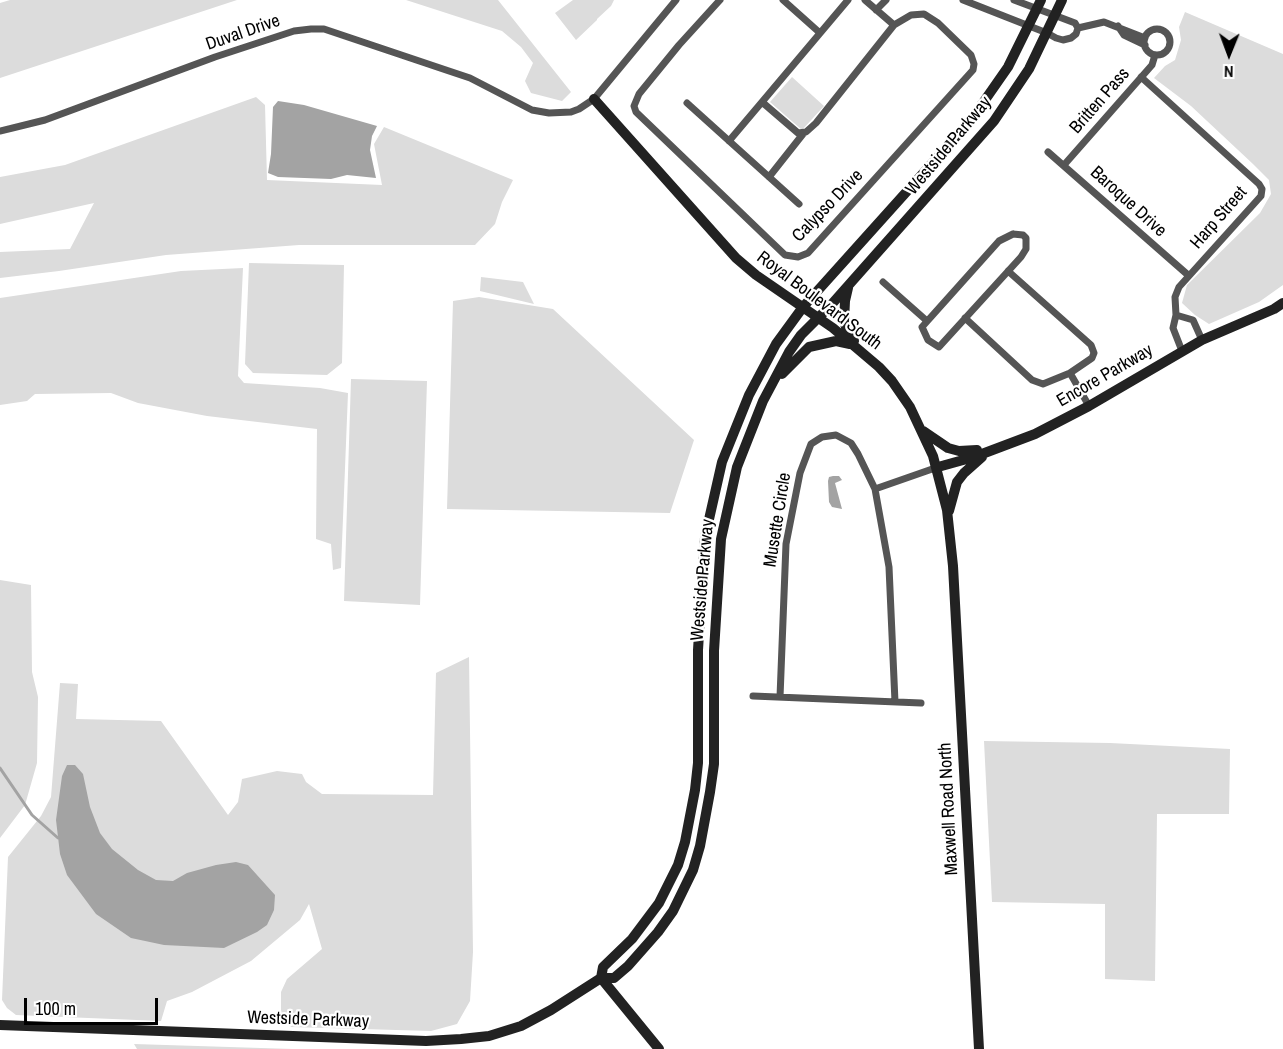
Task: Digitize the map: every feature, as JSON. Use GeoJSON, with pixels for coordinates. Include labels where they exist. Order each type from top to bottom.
{"type":"FeatureCollection","features":[{"type":"Feature","properties":{"kind":"main road","name":"Westside Parkway"},"geometry":{"type":"LineString","coordinates":[[0,1025],[415,1041],[461,1040],[489,1036],[521,1026],[552,1010],[601,978],[614,978],[658,933],[683,891],[698,854],[714,764],[714,640],[721,539],[737,467],[767,393],[801,335],[819,318],[994,122],[1029,69],[1062,0]]}},
{"type":"Feature","properties":{"kind":"main road","name":"Westside Parkway"},"geometry":{"type":"LineString","coordinates":[[601,978],[603,967],[646,923],[659,903],[678,865],[691,816],[698,763],[700,592],[705,537],[722,462],[749,395],[776,344],[803,306],[971,120],[1008,67],[1039,4]]}},
{"type":"Feature","properties":{"kind":"main road","name":"Royal Boulevard South"},"geometry":{"type":"LineString","coordinates":[[594,99],[736,258],[756,276],[803,306],[857,347],[892,381],[910,407],[938,467],[948,517],[953,566]]}},
{"type":"Feature","properties":{"kind":"main road"},"geometry":{"type":"LineString","coordinates":[[850,283],[844,301],[844,321],[857,347]]}},
{"type":"Feature","properties":{"kind":"main road","name":"Encore Parkway"},"geometry":{"type":"LineString","coordinates":[[938,467],[1027,437],[1089,406],[1202,340],[1283,303]]}},
{"type":"Feature","properties":{"kind":"main road"},"geometry":{"type":"LineString","coordinates":[[767,393],[809,347],[836,341],[857,347]]}},
{"type":"Feature","properties":{"kind":"main road"},"geometry":{"type":"LineString","coordinates":[[921,429],[948,448],[959,452],[970,452],[1027,437]]}},
{"type":"Feature","properties":{"kind":"main road"},"geometry":{"type":"LineString","coordinates":[[948,517],[957,483],[964,473],[987,452]]}},
{"type":"Feature","properties":{"kind":"main road","name":"Maxwell Road North"},"geometry":{"type":"LineString","coordinates":[[953,566],[979,1049]]}},
{"type":"Feature","properties":{"kind":"main road"},"geometry":{"type":"LineString","coordinates":[[601,978],[658,1049]]}},
{"type":"Feature","properties":{"kind":"street"},"geometry":{"type":"LineString","coordinates":[[594,99],[676,0]]}},
{"type":"Feature","properties":{"kind":"street","name":"Calypso Drive"},"geometry":{"type":"LineString","coordinates":[[720,0],[639,94],[634,106],[636,112],[785,255],[798,257],[808,253],[973,70],[974,60],[971,56],[931,17],[919,13],[894,25]]}},
{"type":"Feature","properties":{"kind":"street"},"geometry":{"type":"LineString","coordinates":[[783,0],[820,33]]}},
{"type":"Feature","properties":{"kind":"street"},"geometry":{"type":"LineString","coordinates":[[729,141],[848,0]]}},
{"type":"Feature","properties":{"kind":"street"},"geometry":{"type":"LineString","coordinates":[[769,177],[803,134],[816,123],[894,25],[865,0]]}},
{"type":"Feature","properties":{"kind":"street"},"geometry":{"type":"LineString","coordinates":[[876,10],[886,0]]}},
{"type":"Feature","properties":{"kind":"street"},"geometry":{"type":"LineString","coordinates":[[963,0],[1063,40],[1071,38],[1078,28],[1104,22],[1118,26],[1145,41]]}},
{"type":"Feature","properties":{"kind":"street"},"geometry":{"type":"LineString","coordinates":[[1014,0],[1039,4],[1055,15],[1075,23],[1078,28]]}},
{"type":"Feature","properties":{"kind":"street","name":"Duval Drive"},"geometry":{"type":"LineString","coordinates":[[0,131],[45,120],[215,57],[294,31],[310,29],[324,29],[459,74],[532,110],[549,113],[571,112],[594,99]]}},
{"type":"Feature","properties":{"kind":"street"},"geometry":{"type":"LineString","coordinates":[[1157,29],[1168,35],[1168,47],[1163,53],[1155,55],[1148,51],[1145,41],[1149,32],[1157,29]]}},
{"type":"Feature","properties":{"kind":"street","name":"Britten Pass"},"geometry":{"type":"LineString","coordinates":[[1064,165],[1152,65],[1155,55]]}},
{"type":"Feature","properties":{"kind":"street","name":"Harp Street"},"geometry":{"type":"LineString","coordinates":[[1141,77],[1262,189],[1261,196],[1179,287],[1175,297],[1176,315],[1173,328],[1182,351]]}},
{"type":"Feature","properties":{"kind":"street"},"geometry":{"type":"LineString","coordinates":[[762,102],[798,133],[803,134]]}},
{"type":"Feature","properties":{"kind":"street"},"geometry":{"type":"LineString","coordinates":[[687,103],[799,204]]}},
{"type":"Feature","properties":{"kind":"street","name":"Baroque Drive"},"geometry":{"type":"LineString","coordinates":[[1048,152],[1188,275]]}},
{"type":"Feature","properties":{"kind":"street"},"geometry":{"type":"LineString","coordinates":[[1013,234],[1023,235],[1026,238],[1026,249],[965,318],[939,347],[928,340],[922,327],[999,241],[1013,234]]}},
{"type":"Feature","properties":{"kind":"street"},"geometry":{"type":"LineString","coordinates":[[965,318],[1032,380],[1043,384],[1070,373],[1092,357],[1094,353],[1091,345],[1008,271]]}},
{"type":"Feature","properties":{"kind":"street"},"geometry":{"type":"LineString","coordinates":[[883,282],[927,321]]}},
{"type":"Feature","properties":{"kind":"street"},"geometry":{"type":"LineString","coordinates":[[1176,315],[1193,320],[1202,340]]}},
{"type":"Feature","properties":{"kind":"street"},"geometry":{"type":"LineString","coordinates":[[1070,373],[1089,406]]}},
{"type":"Feature","properties":{"kind":"street","name":"Musette Circle"},"geometry":{"type":"LineString","coordinates":[[780,697],[786,544],[800,473],[811,444],[822,436],[836,435],[851,443],[874,489],[889,567],[895,702]]}},
{"type":"Feature","properties":{"kind":"street"},"geometry":{"type":"LineString","coordinates":[[874,489],[938,467]]}},
{"type":"Feature","properties":{"kind":"street"},"geometry":{"type":"LineString","coordinates":[[753,696],[921,703]]}},
{"type":"Feature","properties":{"kind":"shaded area"},"geometry":{"type":"Polygon","coordinates":[[[10,0],[237,0],[0,78],[0,3],[10,0]]]}},
{"type":"Feature","properties":{"kind":"shaded area"},"geometry":{"type":"Polygon","coordinates":[[[406,0],[498,0],[571,92],[562,101],[531,93],[525,81],[533,63],[521,47],[502,31],[406,0]]]}},
{"type":"Feature","properties":{"kind":"shaded area"},"geometry":{"type":"Polygon","coordinates":[[[573,0],[614,0],[611,6],[576,40],[555,13],[573,0]]]}},
{"type":"Feature","properties":{"kind":"shaded area"},"geometry":{"type":"Polygon","coordinates":[[[1185,12],[1283,54],[1283,285],[1259,302],[1209,324],[1182,303],[1187,285],[1260,213],[1271,194],[1269,180],[1253,164],[1191,106],[1154,78],[1165,66],[1175,60],[1181,40],[1179,27],[1185,12]]]}},
{"type":"Feature","properties":{"kind":"shaded area"},"geometry":{"type":"Polygon","coordinates":[[[792,77],[824,106],[802,130],[770,102],[792,77]]]}},
{"type":"Feature","properties":{"kind":"shaded area"},"geometry":{"type":"Polygon","coordinates":[[[256,97],[265,105],[267,180],[382,185],[374,144],[384,127],[513,180],[502,202],[495,224],[475,245],[299,245],[166,255],[0,278],[0,252],[70,249],[94,203],[0,224],[0,177],[65,165],[256,97]]]}},
{"type":"Feature","properties":{"kind":"shaded area"},"geometry":{"type":"Polygon","coordinates":[[[278,101],[304,105],[377,126],[372,136],[370,150],[376,178],[347,175],[331,179],[278,177],[268,173],[273,107],[278,101]]]}},
{"type":"Feature","properties":{"kind":"shaded area"},"geometry":{"type":"Polygon","coordinates":[[[249,263],[344,265],[342,363],[327,375],[253,373],[245,364],[249,263]]]}},
{"type":"Feature","properties":{"kind":"shaded area"},"geometry":{"type":"Polygon","coordinates":[[[243,268],[238,376],[244,383],[320,388],[348,393],[341,568],[333,570],[331,544],[316,539],[317,429],[207,416],[138,403],[111,393],[35,394],[27,401],[0,405],[0,298],[181,271],[243,268]]]}},
{"type":"Feature","properties":{"kind":"shaded area"},"geometry":{"type":"Polygon","coordinates":[[[481,277],[523,282],[534,304],[480,291],[481,277]]]}},
{"type":"Feature","properties":{"kind":"shaded area"},"geometry":{"type":"Polygon","coordinates":[[[479,297],[553,309],[694,440],[670,513],[447,509],[453,301],[479,297]]]}},
{"type":"Feature","properties":{"kind":"shaded area"},"geometry":{"type":"Polygon","coordinates":[[[351,379],[427,381],[420,605],[344,601],[351,379]]]}},
{"type":"Feature","properties":{"kind":"shaded area"},"geometry":{"type":"Polygon","coordinates":[[[839,476],[842,480],[835,483],[842,509],[832,507],[829,502],[828,481],[829,477],[839,476]]]}},
{"type":"Feature","properties":{"kind":"shaded area"},"geometry":{"type":"Polygon","coordinates":[[[0,580],[31,585],[32,672],[38,697],[37,763],[25,805],[0,838],[0,580]]]}},
{"type":"Feature","properties":{"kind":"shaded area"},"geometry":{"type":"Polygon","coordinates":[[[469,657],[473,952],[470,1001],[457,1024],[431,1031],[291,1027],[281,1013],[281,992],[287,979],[322,949],[309,904],[300,920],[251,961],[192,992],[167,1001],[161,1021],[16,1015],[7,1008],[2,1000],[8,857],[41,816],[51,797],[60,683],[78,684],[76,719],[161,721],[228,815],[238,802],[242,779],[277,771],[302,774],[306,782],[322,794],[433,795],[436,673],[469,657]]]}},
{"type":"Feature","properties":{"kind":"shaded area"},"geometry":{"type":"Polygon","coordinates":[[[984,741],[1110,743],[1230,749],[1229,814],[1157,814],[1155,981],[1105,979],[1105,904],[992,902],[984,741]]]}},
{"type":"Feature","properties":{"kind":"shaded area"},"geometry":{"type":"Polygon","coordinates":[[[67,765],[75,765],[83,774],[90,807],[100,833],[112,849],[138,870],[156,880],[173,881],[187,873],[216,865],[236,862],[248,865],[275,895],[274,910],[267,925],[224,948],[164,945],[131,938],[96,914],[67,875],[60,854],[56,820],[62,776],[67,765]]]}},
{"type":"Feature","properties":{"kind":"shaded area"},"geometry":{"type":"Polygon","coordinates":[[[134,1044],[293,1049],[137,1049],[134,1044]]]}},
{"type":"Feature","properties":{"kind":"waterway"},"geometry":{"type":"LineString","coordinates":[[0,768],[32,815],[58,838]]}}]}
